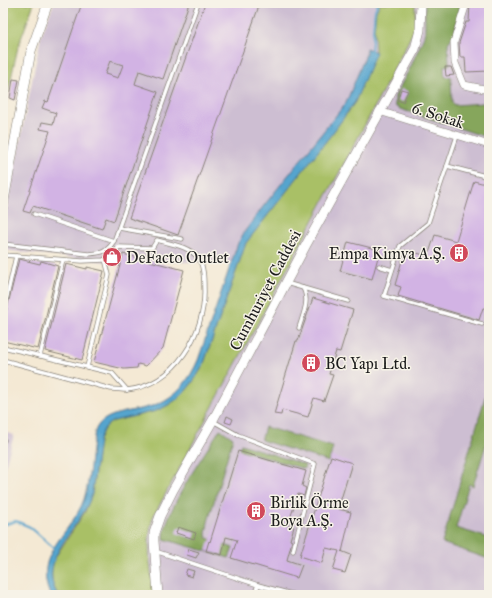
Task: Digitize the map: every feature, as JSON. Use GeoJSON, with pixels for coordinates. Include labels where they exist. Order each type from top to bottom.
{"type":"FeatureCollection","features":[{"type":"Feature","properties":{"kind":"street"},"geometry":{"type":"LineString","coordinates":[[3,204],[31,51],[48,3]]}},
{"type":"Feature","properties":{"kind":"street","name":"Cumhuriyet Caddesi"},"geometry":{"type":"LineString","coordinates":[[158,595],[154,533],[160,516],[379,110],[415,49],[420,30],[421,3]]}},
{"type":"Feature","properties":{"kind":"street"},"geometry":{"type":"LineString","coordinates":[[465,3],[466,7],[454,42],[455,62],[464,85],[489,90]]}},
{"type":"Feature","properties":{"kind":"street","name":"6. Sokak"},"geometry":{"type":"LineString","coordinates":[[379,110],[457,136],[488,143]]}},
{"type":"Feature","properties":{"kind":"lane"},"geometry":{"type":"LineString","coordinates":[[3,244],[88,254],[102,253],[109,249],[114,241],[198,3]]}},
{"type":"Feature","properties":{"kind":"lane"},"geometry":{"type":"LineString","coordinates":[[457,136],[428,222],[400,246],[384,296],[482,324]]}},
{"type":"Feature","properties":{"kind":"lane"},"geometry":{"type":"LineString","coordinates":[[447,166],[489,177]]}},
{"type":"Feature","properties":{"kind":"lane"},"geometry":{"type":"LineString","coordinates":[[34,214],[114,241]]}},
{"type":"Feature","properties":{"kind":"lane"},"geometry":{"type":"LineString","coordinates":[[118,228],[182,239]]}},
{"type":"Feature","properties":{"kind":"lane"},"geometry":{"type":"LineString","coordinates":[[3,255],[82,261],[105,259],[113,254],[119,247],[152,248],[157,240],[184,247],[199,258],[202,268],[205,301],[202,315],[191,344],[181,359],[170,371],[156,380],[127,390],[111,389],[3,360]]}},
{"type":"Feature","properties":{"kind":"lane"},"geometry":{"type":"LineString","coordinates":[[3,314],[16,256]]}},
{"type":"Feature","properties":{"kind":"lane"},"geometry":{"type":"LineString","coordinates":[[87,367],[109,275],[105,259]]}},
{"type":"Feature","properties":{"kind":"lane"},"geometry":{"type":"LineString","coordinates":[[40,356],[63,260]]}},
{"type":"Feature","properties":{"kind":"lane"},"geometry":{"type":"LineString","coordinates":[[379,266],[392,270]]}},
{"type":"Feature","properties":{"kind":"lane"},"geometry":{"type":"LineString","coordinates":[[286,282],[348,301]]}},
{"type":"Feature","properties":{"kind":"lane"},"geometry":{"type":"LineString","coordinates":[[299,328],[306,303],[306,293],[303,288]]}},
{"type":"Feature","properties":{"kind":"lane"},"geometry":{"type":"LineString","coordinates":[[3,347],[112,374],[127,390]]}},
{"type":"Feature","properties":{"kind":"lane"},"geometry":{"type":"LineString","coordinates":[[212,420],[244,438],[315,464],[294,551]]}},
{"type":"Feature","properties":{"kind":"lane"},"geometry":{"type":"LineString","coordinates":[[154,550],[258,585],[295,595]]}},
{"type":"Feature","properties":{"kind":"lane"},"geometry":{"type":"LineString","coordinates":[[254,595],[258,585]]}},
{"type":"Feature","properties":{"kind":"shaded area"},"geometry":{"type":"Polygon","coordinates":[[[54,3],[489,3],[489,595],[83,595],[184,418],[245,262],[106,262],[3,250],[3,227],[41,36],[54,3]]]}},
{"type":"Feature","properties":{"kind":"shaded area"},"geometry":{"type":"Polygon","coordinates":[[[3,432],[14,435],[3,473],[3,432]]]}},
{"type":"Feature","properties":{"kind":"green space"},"geometry":{"type":"Polygon","coordinates":[[[3,3],[34,3],[18,47],[3,114],[3,3]]]}},
{"type":"Feature","properties":{"kind":"green space"},"geometry":{"type":"Polygon","coordinates":[[[380,3],[415,3],[415,23],[413,32],[374,108],[153,517],[149,536],[149,546],[154,595],[58,595],[53,582],[52,573],[54,559],[85,512],[92,494],[99,441],[103,431],[108,424],[114,421],[156,411],[172,403],[184,393],[198,374],[203,366],[246,243],[355,102],[375,52],[374,30],[376,12],[380,3]]]}},
{"type":"Feature","properties":{"kind":"green space"},"geometry":{"type":"Polygon","coordinates":[[[425,3],[461,3],[454,35],[448,43],[449,65],[444,66],[445,77],[451,76],[452,102],[454,105],[483,103],[487,105],[483,136],[400,109],[395,106],[395,96],[411,66],[425,32],[425,3]]]}},
{"type":"Feature","properties":{"kind":"green space"},"geometry":{"type":"Polygon","coordinates":[[[489,384],[489,435],[473,486],[469,484],[456,528],[489,538],[489,559],[442,543],[489,384]]]}},
{"type":"Feature","properties":{"kind":"green space"},"geometry":{"type":"Polygon","coordinates":[[[265,427],[333,447],[329,462],[261,440],[265,427]]]}},
{"type":"Feature","properties":{"kind":"green space"},"geometry":{"type":"Polygon","coordinates":[[[220,429],[233,438],[208,522],[206,534],[207,538],[233,548],[229,558],[164,539],[165,528],[177,499],[220,429]]]}},
{"type":"Feature","properties":{"kind":"green space"},"geometry":{"type":"Polygon","coordinates":[[[241,444],[305,465],[304,469],[239,449],[241,444]]]}},
{"type":"Feature","properties":{"kind":"water"},"geometry":{"type":"Polygon","coordinates":[[[366,48],[376,52],[355,102],[246,243],[203,366],[194,381],[184,393],[172,403],[156,411],[114,421],[108,424],[103,431],[99,441],[92,494],[87,507],[56,556],[52,569],[52,582],[58,595],[50,595],[46,580],[46,567],[56,544],[71,523],[84,499],[88,484],[96,428],[108,417],[150,407],[164,401],[177,392],[187,380],[198,360],[238,243],[262,208],[346,103],[366,54],[366,48]]]}},
{"type":"Feature","properties":{"kind":"building"},"geometry":{"type":"Polygon","coordinates":[[[82,3],[189,3],[163,79],[139,71],[135,84],[158,92],[114,221],[106,218],[102,229],[33,206],[30,213],[23,211],[50,131],[40,129],[42,122],[53,124],[56,113],[42,108],[45,101],[48,102],[82,3]],[[110,61],[105,74],[118,78],[123,65],[110,61]]]}},
{"type":"Feature","properties":{"kind":"building"},"geometry":{"type":"Polygon","coordinates":[[[205,3],[260,3],[178,235],[129,218],[205,3]]]}},
{"type":"Feature","properties":{"kind":"building"},"geometry":{"type":"Polygon","coordinates":[[[470,3],[489,3],[489,71],[466,72],[465,57],[460,57],[459,43],[466,22],[469,22],[470,3]]]}},
{"type":"Feature","properties":{"kind":"building"},"geometry":{"type":"Polygon","coordinates":[[[445,67],[451,67],[454,75],[446,76],[445,67]]]}},
{"type":"Feature","properties":{"kind":"building"},"geometry":{"type":"Polygon","coordinates":[[[13,79],[19,80],[15,100],[10,98],[13,79]]]}},
{"type":"Feature","properties":{"kind":"building"},"geometry":{"type":"Polygon","coordinates":[[[401,89],[408,91],[403,102],[397,100],[401,89]]]}},
{"type":"Feature","properties":{"kind":"building","name":"Empa Kimya A.Ş."},"geometry":{"type":"Polygon","coordinates":[[[474,181],[489,185],[489,305],[488,309],[483,308],[479,320],[398,296],[401,287],[395,285],[405,250],[428,256],[435,235],[456,241],[474,181]]]}},
{"type":"Feature","properties":{"kind":"building"},"geometry":{"type":"Polygon","coordinates":[[[348,242],[380,250],[372,279],[340,271],[348,242]]]}},
{"type":"Feature","properties":{"kind":"building"},"geometry":{"type":"Polygon","coordinates":[[[123,254],[184,270],[163,348],[146,366],[138,364],[137,368],[124,369],[94,362],[123,254]]]}},
{"type":"Feature","properties":{"kind":"building"},"geometry":{"type":"Polygon","coordinates":[[[19,259],[40,264],[41,261],[58,266],[38,349],[3,341],[3,325],[19,259]]]}},
{"type":"Feature","properties":{"kind":"building"},"geometry":{"type":"Polygon","coordinates":[[[66,264],[104,271],[82,360],[45,351],[66,264]]]}},
{"type":"Feature","properties":{"kind":"building","name":"BC Yapı Ltd."},"geometry":{"type":"Polygon","coordinates":[[[313,298],[353,310],[340,352],[336,351],[329,374],[333,375],[324,401],[314,398],[308,417],[282,410],[281,415],[274,414],[296,341],[298,341],[313,298]]]}},
{"type":"Feature","properties":{"kind":"building"},"geometry":{"type":"Polygon","coordinates":[[[227,416],[233,419],[231,424],[225,422],[227,416]]]}},
{"type":"Feature","properties":{"kind":"building","name":"Birlik Örme Boya A.Ş."},"geometry":{"type":"Polygon","coordinates":[[[238,451],[306,471],[302,486],[306,488],[304,496],[298,494],[288,525],[294,527],[290,540],[292,541],[287,560],[302,565],[297,578],[231,558],[237,540],[226,537],[222,555],[206,551],[238,451]]]}},
{"type":"Feature","properties":{"kind":"building"},"geometry":{"type":"Polygon","coordinates":[[[331,456],[352,463],[338,509],[351,512],[342,551],[351,555],[345,573],[333,570],[339,551],[326,548],[322,563],[300,556],[331,456]]]}},
{"type":"Feature","properties":{"kind":"building"},"geometry":{"type":"Polygon","coordinates":[[[178,527],[196,533],[194,539],[176,533],[178,527]]]}},
{"type":"Feature","properties":{"kind":"building"},"geometry":{"type":"Polygon","coordinates":[[[189,549],[199,552],[196,558],[187,555],[189,549]]]}},
{"type":"Feature","properties":{"kind":"building"},"geometry":{"type":"Polygon","coordinates":[[[187,569],[194,571],[192,577],[185,575],[187,569]]]}},
{"type":"Feature","properties":{"kind":"waterway"},"geometry":{"type":"LineString","coordinates":[[371,51],[375,10],[378,3]]}},
{"type":"Feature","properties":{"kind":"waterway"},"geometry":{"type":"LineString","coordinates":[[3,525],[16,521],[30,527],[54,548]]}},
{"type":"Feature","properties":{"kind":"place","name":"Empa Kimya A.Ş."},"geometry":{"type":"Point","coordinates":[459,253]}},
{"type":"Feature","properties":{"kind":"place","name":"DeFacto Outlet"},"geometry":{"type":"Point","coordinates":[112,257]}},
{"type":"Feature","properties":{"kind":"place","name":"BC Yapı Ltd."},"geometry":{"type":"Point","coordinates":[311,363]}},
{"type":"Feature","properties":{"kind":"place","name":"Birlik Örme Boya A.Ş."},"geometry":{"type":"Point","coordinates":[256,511]}}]}
